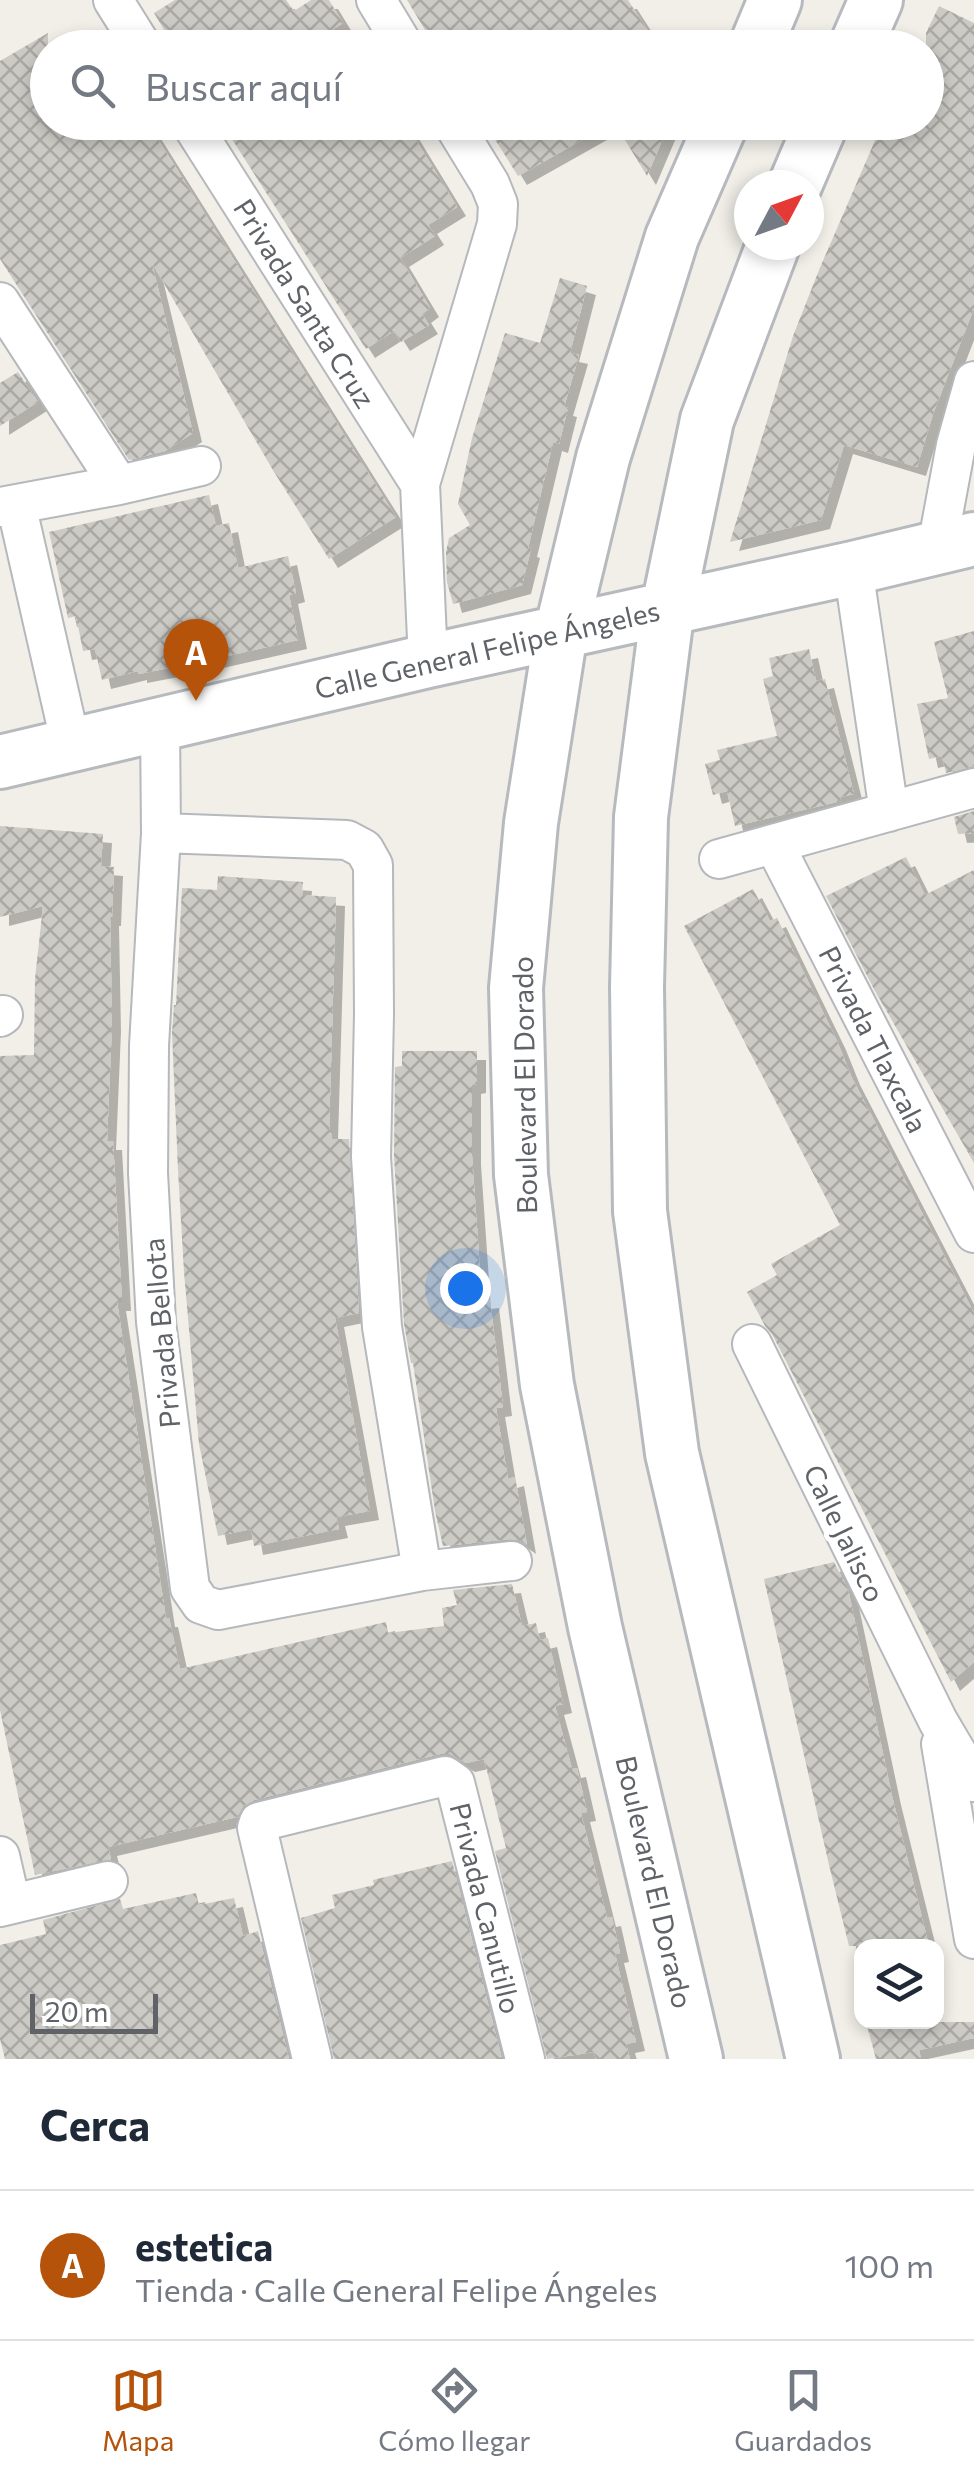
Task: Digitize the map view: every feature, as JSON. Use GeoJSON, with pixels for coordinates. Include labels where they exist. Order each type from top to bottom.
{"type":"FeatureCollection","features":[{"type":"Feature","properties":{"kind":"main road"},"geometry":{"type":"LineString","coordinates":[[763,30],[776,0]]}},
{"type":"Feature","properties":{"kind":"main road"},"geometry":{"type":"LineString","coordinates":[[863,30],[876,0]]}},
{"type":"Feature","properties":{"kind":"main road","name":"Boulevard El Dorado"},"geometry":{"type":"LineString","coordinates":[[696,2059],[591,1608],[548,1385],[521,1175],[516,988],[530,823],[562,632],[603,458],[672,237],[714,140]]}},
{"type":"Feature","properties":{"kind":"main road"},"geometry":{"type":"LineString","coordinates":[[801,170],[814,140]]}},
{"type":"Feature","properties":{"kind":"main road"},"geometry":{"type":"LineString","coordinates":[[767,260],[707,420],[668,607],[641,816],[640,1211],[672,1453],[813,2059]]}},
{"type":"Feature","properties":{"kind":"main road","name":"Calle General Felipe Ángeles"},"geometry":{"type":"LineString","coordinates":[[0,762],[955,543]]}},
{"type":"Feature","properties":{"kind":"street"},"geometry":{"type":"LineString","coordinates":[[112,0],[131,30]]}},
{"type":"Feature","properties":{"kind":"street"},"geometry":{"type":"LineString","coordinates":[[376,0],[394,30]]}},
{"type":"Feature","properties":{"kind":"street","name":"Privada Santa Cruz"},"geometry":{"type":"LineString","coordinates":[[201,140],[420,484]]}},
{"type":"Feature","properties":{"kind":"street","name":"Privada Santa Cruz"},"geometry":{"type":"LineString","coordinates":[[428,661],[420,484],[497,224],[498,204],[490,184],[463,140]]}},
{"type":"Feature","properties":{"kind":"street"},"geometry":{"type":"LineString","coordinates":[[0,302],[119,485]]}},
{"type":"Feature","properties":{"kind":"street"},"geometry":{"type":"LineString","coordinates":[[955,543],[956,444],[974,381]]}},
{"type":"Feature","properties":{"kind":"street"},"geometry":{"type":"LineString","coordinates":[[71,744],[8,505],[201,466]]}},
{"type":"Feature","properties":{"kind":"street"},"geometry":{"type":"LineString","coordinates":[[854,568],[889,812]]}},
{"type":"Feature","properties":{"kind":"street","name":"Privada Bellota"},"geometry":{"type":"LineString","coordinates":[[160,724],[162,832],[148,1046],[148,1174],[156,1322],[190,1588],[201,1604],[218,1610],[422,1571],[512,1561]]}},
{"type":"Feature","properties":{"kind":"street"},"geometry":{"type":"LineString","coordinates":[[719,859],[974,788]]}},
{"type":"Feature","properties":{"kind":"street"},"geometry":{"type":"LineString","coordinates":[[162,832],[347,840],[364,849],[374,865],[371,1157],[382,1327],[422,1571]]}},
{"type":"Feature","properties":{"kind":"street","name":"Privada Tlaxcala"},"geometry":{"type":"LineString","coordinates":[[774,844],[974,1234]]}},
{"type":"Feature","properties":{"kind":"street","name":"Calle Jalisco"},"geometry":{"type":"LineString","coordinates":[[752,1344],[938,1721],[974,1782]]}},
{"type":"Feature","properties":{"kind":"street","name":"Calle Jalisco"},"geometry":{"type":"LineString","coordinates":[[938,1721],[974,1939]]}},
{"type":"Feature","properties":{"kind":"street","name":"Privada Canutillo"},"geometry":{"type":"LineString","coordinates":[[312,2059],[257,1828],[259,1822],[445,1776],[455,1782],[525,2059]]}},
{"type":"Feature","properties":{"kind":"street"},"geometry":{"type":"LineString","coordinates":[[0,1856],[6,1905],[108,1881]]}},
{"type":"Feature","properties":{"kind":"building"},"geometry":{"type":"Polygon","coordinates":[[[175,0],[286,0],[294,11],[311,0],[329,0],[343,23],[332,30],[164,30],[154,13],[175,0]]]}},
{"type":"Feature","properties":{"kind":"building"},"geometry":{"type":"Polygon","coordinates":[[[407,0],[628,0],[647,30],[425,30],[407,0]]]}},
{"type":"Feature","properties":{"kind":"building"},"geometry":{"type":"Polygon","coordinates":[[[939,6],[974,23],[974,308],[917,467],[844,445],[821,520],[730,542],[793,336],[875,140],[944,140],[944,30],[927,30],[939,6]]]}},
{"type":"Feature","properties":{"kind":"building"},"geometry":{"type":"Polygon","coordinates":[[[30,44],[30,140],[158,140],[396,517],[329,559],[152,263],[193,433],[165,451],[129,460],[0,259],[0,61],[30,44]]]}},
{"type":"Feature","properties":{"kind":"building"},"geometry":{"type":"Polygon","coordinates":[[[233,140],[416,140],[457,207],[428,225],[435,236],[400,258],[430,308],[422,314],[429,325],[401,342],[394,331],[366,349],[233,140]]]}},
{"type":"Feature","properties":{"kind":"building"},"geometry":{"type":"Polygon","coordinates":[[[495,140],[582,140],[518,176],[495,140]]]}},
{"type":"Feature","properties":{"kind":"building"},"geometry":{"type":"Polygon","coordinates":[[[625,140],[662,140],[647,176],[625,140]]]}},
{"type":"Feature","properties":{"kind":"building"},"geometry":{"type":"Polygon","coordinates":[[[560,278],[587,286],[570,353],[579,355],[564,407],[568,408],[559,444],[553,442],[522,585],[453,604],[447,582],[446,552],[449,538],[470,525],[458,504],[472,438],[505,333],[540,343],[560,278]]]}},
{"type":"Feature","properties":{"kind":"building"},"geometry":{"type":"Polygon","coordinates":[[[18,372],[38,402],[0,426],[0,383],[18,372]]]}},
{"type":"Feature","properties":{"kind":"building"},"geometry":{"type":"Polygon","coordinates":[[[209,495],[216,526],[229,523],[238,568],[288,556],[296,593],[289,595],[298,640],[102,680],[95,649],[83,651],[76,616],[68,618],[49,532],[209,495]]]}},
{"type":"Feature","properties":{"kind":"building"},"geometry":{"type":"Polygon","coordinates":[[[974,631],[974,766],[946,773],[942,756],[929,759],[917,704],[948,698],[934,642],[974,631]]]}},
{"type":"Feature","properties":{"kind":"building"},"geometry":{"type":"Polygon","coordinates":[[[809,649],[816,681],[825,679],[854,794],[840,797],[841,801],[735,826],[727,791],[713,795],[705,764],[720,760],[717,750],[777,736],[763,679],[773,676],[769,658],[809,649]]]}},
{"type":"Feature","properties":{"kind":"building"},"geometry":{"type":"Polygon","coordinates":[[[974,811],[974,833],[958,834],[954,817],[974,811]]]}},
{"type":"Feature","properties":{"kind":"building"},"geometry":{"type":"Polygon","coordinates":[[[0,826],[103,834],[101,866],[114,867],[107,1141],[113,1141],[122,1302],[117,1302],[166,1618],[180,1669],[386,1622],[388,1633],[444,1626],[442,1608],[457,1605],[453,1590],[512,1584],[522,1626],[536,1623],[540,1640],[548,1638],[563,1704],[555,1706],[572,1769],[577,1768],[587,1812],[581,1813],[607,1918],[612,1917],[620,1953],[615,1954],[636,2042],[626,2044],[630,2059],[596,2059],[594,2052],[547,2059],[495,1851],[506,1848],[484,1759],[466,1763],[450,1754],[440,1754],[254,1800],[243,1806],[237,1817],[108,1847],[111,1859],[35,1875],[0,1710],[0,1056],[34,1055],[35,979],[43,906],[0,917],[0,826]]]}},
{"type":"Feature","properties":{"kind":"building"},"geometry":{"type":"Polygon","coordinates":[[[906,857],[925,895],[974,870],[974,1163],[875,991],[826,896],[906,857]]]}},
{"type":"Feature","properties":{"kind":"building"},"geometry":{"type":"Polygon","coordinates":[[[218,876],[303,882],[302,895],[336,897],[329,1131],[332,1139],[349,1139],[359,1313],[335,1318],[370,1511],[336,1517],[339,1529],[254,1546],[251,1529],[218,1536],[199,1444],[178,1170],[172,1033],[182,888],[217,890],[218,876]]]}},
{"type":"Feature","properties":{"kind":"building"},"geometry":{"type":"Polygon","coordinates":[[[753,889],[770,921],[777,918],[851,1076],[974,1313],[974,1662],[951,1682],[747,1292],[777,1275],[771,1264],[840,1225],[684,926],[753,889]]]}},
{"type":"Feature","properties":{"kind":"building"},"geometry":{"type":"Polygon","coordinates":[[[402,1051],[477,1051],[477,1084],[472,1085],[472,1156],[482,1300],[490,1299],[503,1407],[496,1408],[508,1479],[515,1477],[527,1545],[510,1539],[443,1546],[404,1324],[394,1156],[395,1067],[402,1066],[402,1051]]]}},
{"type":"Feature","properties":{"kind":"building"},"geometry":{"type":"Polygon","coordinates":[[[834,1562],[848,1589],[927,1939],[854,1939],[854,1946],[849,1946],[764,1579],[834,1562]]]}},
{"type":"Feature","properties":{"kind":"building"},"geometry":{"type":"Polygon","coordinates":[[[452,1861],[502,2059],[334,2059],[301,1918],[335,1908],[332,1895],[374,1885],[373,1880],[452,1861]]]}},
{"type":"Feature","properties":{"kind":"building"},"geometry":{"type":"Polygon","coordinates":[[[196,1893],[199,1905],[234,1898],[243,1936],[258,1931],[289,2059],[5,2059],[0,2039],[0,1945],[46,1934],[43,1920],[120,1899],[123,1909],[196,1893]]]}},
{"type":"Feature","properties":{"kind":"building"},"geometry":{"type":"Polygon","coordinates":[[[944,2022],[974,2022],[974,2038],[919,2050],[921,2059],[876,2059],[868,2029],[944,2029],[944,2022]]]}},
{"type":"Feature","properties":{"kind":"place","name":"estetica"},"geometry":{"type":"Point","coordinates":[196,701]}}]}
